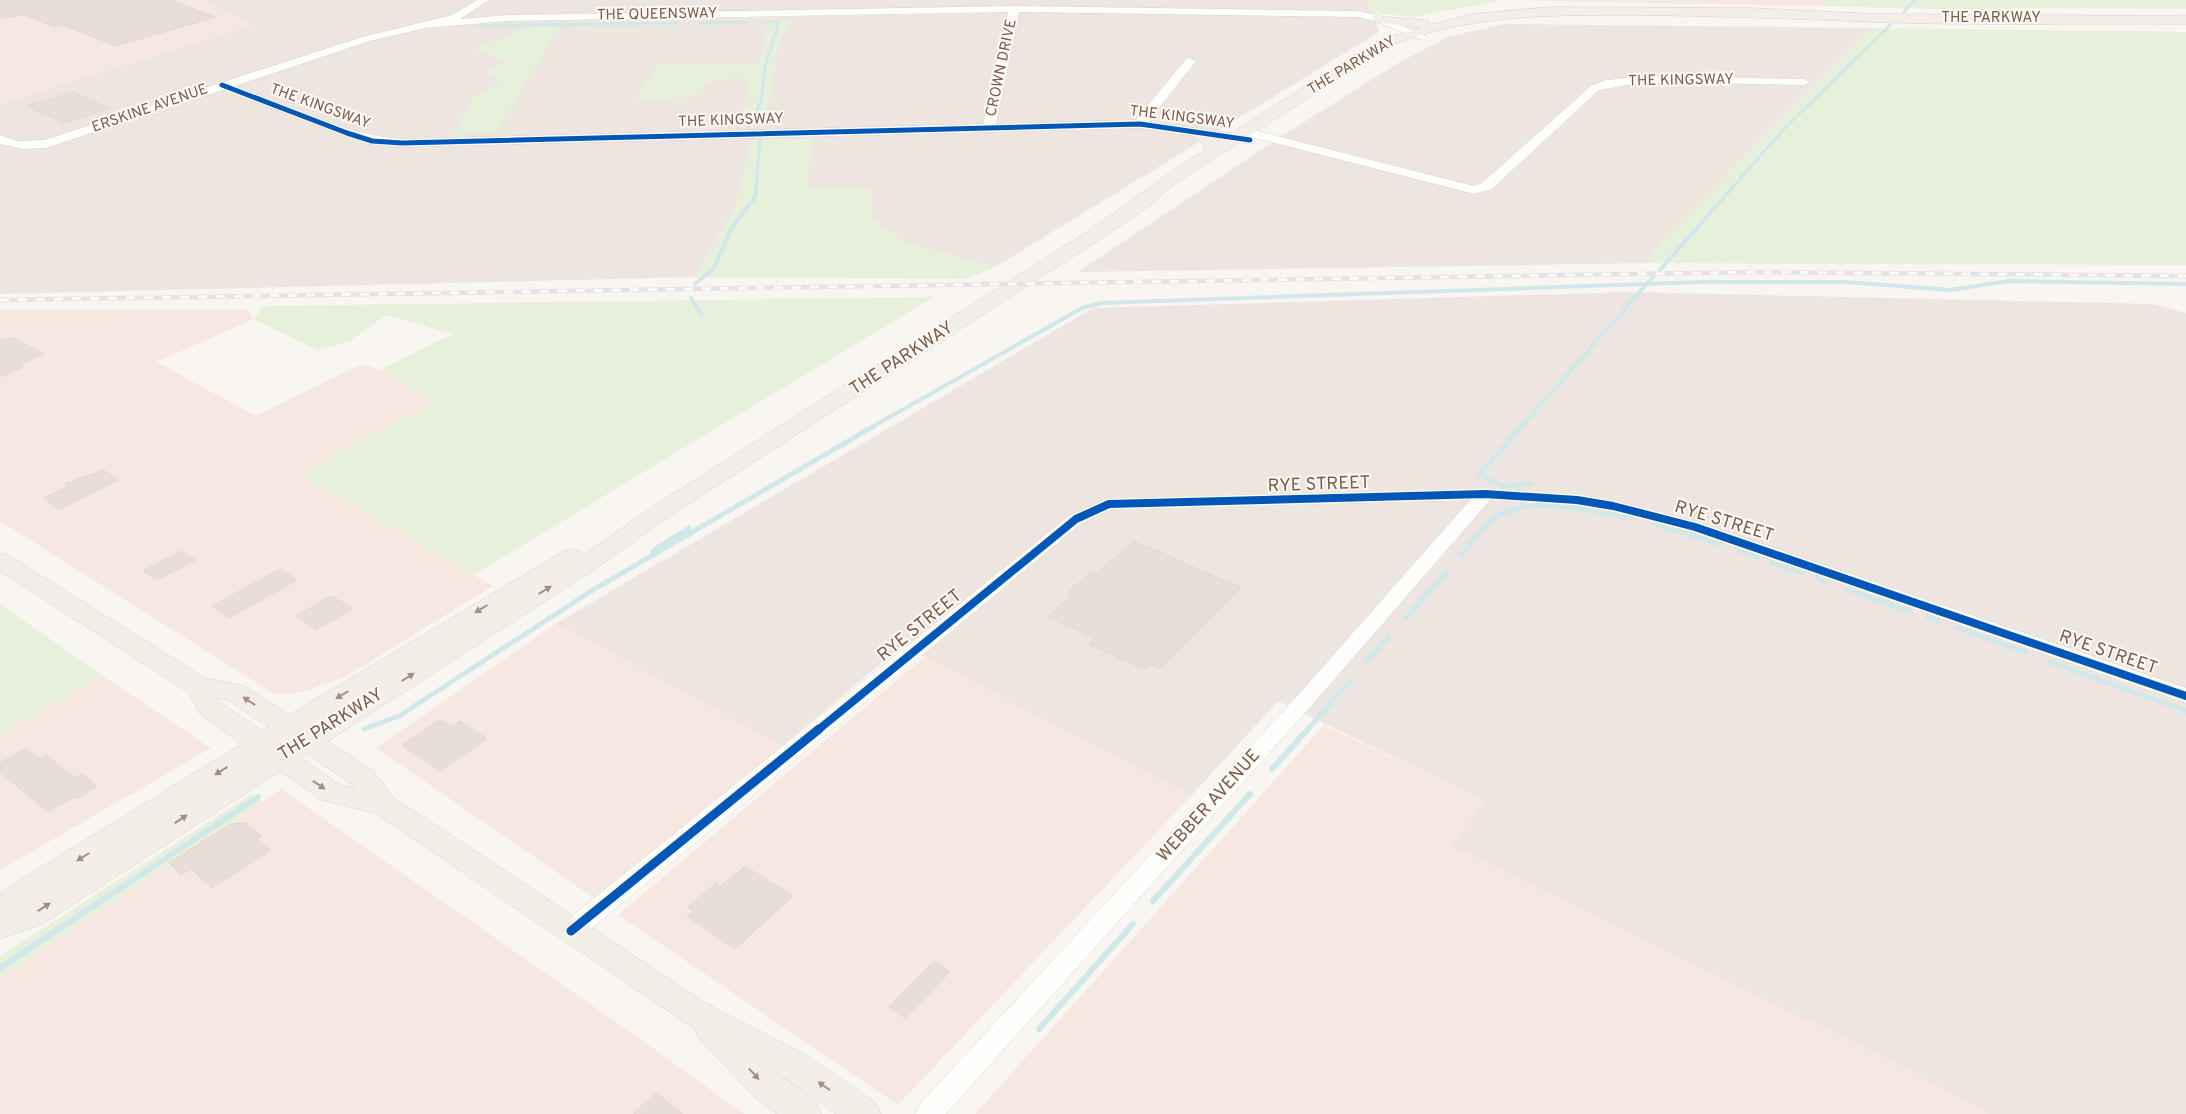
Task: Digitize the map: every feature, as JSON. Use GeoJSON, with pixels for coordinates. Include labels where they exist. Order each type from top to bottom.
{"type":"FeatureCollection","features":[{"type":"Feature","properties":{"kind":"main road","name":"THE PARKWAY"},"geometry":{"type":"LineString","coordinates":[[0,912],[18,896],[298,734],[530,579],[583,549],[656,514],[1020,283],[1146,200],[1174,187],[1382,44],[1472,18],[1551,10],[1750,12],[1797,16]]}},
{"type":"Feature","properties":{"kind":"main road","name":"THE PARKWAY"},"geometry":{"type":"LineString","coordinates":[[1146,200],[1167,181],[1213,152],[1247,136],[1417,35],[1471,24],[1523,17],[1758,18],[1797,16],[2186,20]]}},
{"type":"Feature","properties":{"kind":"main road"},"geometry":{"type":"LineString","coordinates":[[1379,20],[1418,24],[1472,18]]}},
{"type":"Feature","properties":{"kind":"main road"},"geometry":{"type":"LineString","coordinates":[[1379,20],[1388,32],[1388,38],[1382,44]]}},
{"type":"Feature","properties":{"kind":"main road"},"geometry":{"type":"LineString","coordinates":[[1194,131],[1212,142],[1213,152]]}},
{"type":"Feature","properties":{"kind":"main road"},"geometry":{"type":"LineString","coordinates":[[0,560],[198,686],[236,692],[362,777],[384,805],[696,1014],[792,1064],[864,1114]]}},
{"type":"Feature","properties":{"kind":"main road"},"geometry":{"type":"LineString","coordinates":[[198,686],[209,708],[332,794],[384,805]]}},
{"type":"Feature","properties":{"kind":"main road","name":"THE PARKWAY"},"geometry":{"type":"LineString","coordinates":[[0,927],[33,914],[270,751]]}},
{"type":"Feature","properties":{"kind":"main road"},"geometry":{"type":"LineString","coordinates":[[696,1014],[768,1088],[804,1114]]}},
{"type":"Feature","properties":{"kind":"street"},"geometry":{"type":"LineString","coordinates":[[479,19],[481,3]]}},
{"type":"Feature","properties":{"kind":"street"},"geometry":{"type":"LineString","coordinates":[[428,25],[456,17],[481,3]]}},
{"type":"Feature","properties":{"kind":"street","name":"THE QUEENSWAY"},"geometry":{"type":"LineString","coordinates":[[428,25],[479,19],[1020,6],[1362,10],[1379,20],[1417,35]]}},
{"type":"Feature","properties":{"kind":"street","name":"CROWN DRIVE"},"geometry":{"type":"LineString","coordinates":[[990,128],[1020,6]]}},
{"type":"Feature","properties":{"kind":"street","name":"ERSKINE AVENUE"},"geometry":{"type":"LineString","coordinates":[[0,139],[11,144],[25,146],[46,144],[366,39],[428,25]]}},
{"type":"Feature","properties":{"kind":"street"},"geometry":{"type":"LineString","coordinates":[[1140,124],[1190,60]]}},
{"type":"Feature","properties":{"kind":"street","name":"THE KINGSWAY"},"geometry":{"type":"LineString","coordinates":[[222,85],[372,141],[402,143],[1140,124],[1247,136],[1474,190],[1487,186],[1595,88],[1606,84],[1645,78],[1804,82]]}},
{"type":"Feature","properties":{"kind":"street","name":"RYE STREET"},"geometry":{"type":"LineString","coordinates":[[572,931],[1076,519],[1109,504],[1485,494],[1577,500],[1613,506],[1695,527],[2186,696]]}},
{"type":"Feature","properties":{"kind":"street","name":"WEBBER AVENUE"},"geometry":{"type":"LineString","coordinates":[[929,1114],[1306,699],[1485,494]]}},
{"type":"Feature","properties":{"kind":"shaded area"},"geometry":{"type":"Polygon","coordinates":[[[0,0],[208,0],[206,3],[255,25],[0,104],[0,0]]]}},
{"type":"Feature","properties":{"kind":"shaded area"},"geometry":{"type":"Polygon","coordinates":[[[208,0],[1368,0],[1379,32],[995,267],[905,243],[872,218],[871,188],[806,187],[812,139],[752,139],[736,205],[695,277],[0,294],[0,104],[254,25],[206,3],[208,0]]]}},
{"type":"Feature","properties":{"kind":"shaded area"},"geometry":{"type":"Polygon","coordinates":[[[1498,0],[1828,0],[1822,6],[1498,0]]]}},
{"type":"Feature","properties":{"kind":"shaded area"},"geometry":{"type":"Polygon","coordinates":[[[1504,24],[1871,28],[1660,242],[1647,263],[1078,272],[1285,134],[1400,62],[1448,37],[1504,24]]]}},
{"type":"Feature","properties":{"kind":"shaded area"},"geometry":{"type":"Polygon","coordinates":[[[1630,292],[2153,304],[2186,313],[2186,1114],[1988,1114],[1899,1065],[1451,846],[1484,801],[1278,701],[1191,796],[903,645],[782,746],[557,623],[1093,308],[1630,292]]]}},
{"type":"Feature","properties":{"kind":"shaded area"},"geometry":{"type":"Polygon","coordinates":[[[247,309],[254,319],[156,362],[256,416],[358,366],[367,365],[436,401],[299,475],[493,586],[345,677],[302,692],[276,695],[0,521],[0,310],[247,309]]]}},
{"type":"Feature","properties":{"kind":"shaded area"},"geometry":{"type":"Polygon","coordinates":[[[557,623],[782,746],[594,898],[376,748],[557,623]]]}},
{"type":"Feature","properties":{"kind":"shaded area"},"geometry":{"type":"Polygon","coordinates":[[[926,656],[1191,796],[898,1105],[618,915],[926,656]]]}},
{"type":"Feature","properties":{"kind":"shaded area"},"geometry":{"type":"Polygon","coordinates":[[[103,676],[211,748],[0,870],[0,734],[103,676]]]}},
{"type":"Feature","properties":{"kind":"shaded area"},"geometry":{"type":"Polygon","coordinates":[[[1324,725],[1484,801],[1451,846],[1899,1065],[1988,1114],[975,1114],[1324,725]]]}},
{"type":"Feature","properties":{"kind":"shaded area"},"geometry":{"type":"Polygon","coordinates":[[[281,789],[639,1038],[744,1114],[0,1114],[0,979],[281,789]]]}},
{"type":"Feature","properties":{"kind":"green space"},"geometry":{"type":"Polygon","coordinates":[[[1368,0],[1498,1],[1412,17],[1373,13],[1368,0]]]}},
{"type":"Feature","properties":{"kind":"green space"},"geometry":{"type":"Polygon","coordinates":[[[1828,0],[2186,0],[2186,9],[2013,8],[2007,11],[1822,6],[1828,0]]]}},
{"type":"Feature","properties":{"kind":"green space"},"geometry":{"type":"Polygon","coordinates":[[[768,19],[789,20],[776,55],[776,65],[764,126],[742,127],[748,78],[711,80],[693,97],[635,99],[659,64],[759,64],[768,19]]]}},
{"type":"Feature","properties":{"kind":"green space"},"geometry":{"type":"Polygon","coordinates":[[[560,26],[496,133],[452,135],[473,97],[500,82],[486,70],[508,62],[473,48],[512,35],[521,28],[560,26]]]}},
{"type":"Feature","properties":{"kind":"green space"},"geometry":{"type":"Polygon","coordinates":[[[1871,28],[2186,32],[2186,265],[1647,263],[1660,242],[1871,28]]]}},
{"type":"Feature","properties":{"kind":"green space"},"geometry":{"type":"Polygon","coordinates":[[[751,139],[812,139],[806,187],[871,188],[872,218],[905,243],[995,267],[965,279],[695,277],[736,205],[751,139]]]}},
{"type":"Feature","properties":{"kind":"green space"},"geometry":{"type":"Polygon","coordinates":[[[934,297],[473,575],[299,474],[435,401],[379,370],[453,334],[386,315],[350,341],[318,350],[254,319],[263,306],[934,297]]]}},
{"type":"Feature","properties":{"kind":"green space"},"geometry":{"type":"Polygon","coordinates":[[[0,604],[103,676],[0,734],[0,604]]]}},
{"type":"Feature","properties":{"kind":"green space"},"geometry":{"type":"Polygon","coordinates":[[[252,794],[262,802],[0,979],[0,956],[252,794]]]}},
{"type":"Feature","properties":{"kind":"building"},"geometry":{"type":"Polygon","coordinates":[[[0,0],[171,0],[215,17],[116,46],[63,25],[55,27],[26,15],[0,18],[0,0]]]}},
{"type":"Feature","properties":{"kind":"building"},"geometry":{"type":"Polygon","coordinates":[[[73,92],[110,108],[64,123],[27,106],[73,92]]]}},
{"type":"Feature","properties":{"kind":"building"},"geometry":{"type":"Polygon","coordinates":[[[12,337],[44,354],[18,365],[23,367],[0,377],[0,341],[12,337]]]}},
{"type":"Feature","properties":{"kind":"building"},"geometry":{"type":"Polygon","coordinates":[[[103,470],[119,480],[60,509],[44,498],[68,486],[65,484],[103,470]]]}},
{"type":"Feature","properties":{"kind":"building"},"geometry":{"type":"Polygon","coordinates":[[[1134,541],[1241,588],[1159,669],[1151,665],[1145,670],[1089,644],[1094,638],[1048,616],[1073,594],[1068,592],[1092,571],[1097,573],[1134,541]]]}},
{"type":"Feature","properties":{"kind":"building"},"geometry":{"type":"Polygon","coordinates":[[[182,551],[195,560],[157,580],[143,571],[182,551]]]}},
{"type":"Feature","properties":{"kind":"building"},"geometry":{"type":"Polygon","coordinates":[[[280,569],[297,580],[229,618],[212,606],[280,569]]]}},
{"type":"Feature","properties":{"kind":"building"},"geometry":{"type":"Polygon","coordinates":[[[331,596],[353,608],[316,630],[296,616],[331,596]]]}},
{"type":"Feature","properties":{"kind":"building"},"geometry":{"type":"Polygon","coordinates":[[[440,720],[451,727],[460,721],[487,739],[440,771],[402,745],[440,720]]]}},
{"type":"Feature","properties":{"kind":"building"},"geometry":{"type":"Polygon","coordinates":[[[26,748],[40,759],[46,755],[75,778],[82,774],[97,786],[76,799],[74,797],[48,812],[0,772],[0,763],[26,748]]]}},
{"type":"Feature","properties":{"kind":"building"},"geometry":{"type":"Polygon","coordinates":[[[245,823],[262,836],[256,839],[271,850],[212,888],[191,869],[181,875],[169,863],[230,824],[245,823]]]}},
{"type":"Feature","properties":{"kind":"building"},"geometry":{"type":"Polygon","coordinates":[[[745,866],[793,896],[735,949],[687,916],[693,911],[688,907],[716,883],[721,886],[745,866]]]}},
{"type":"Feature","properties":{"kind":"building"},"geometry":{"type":"Polygon","coordinates":[[[934,961],[950,972],[905,1018],[889,1007],[934,961]]]}},
{"type":"Feature","properties":{"kind":"building"},"geometry":{"type":"Polygon","coordinates":[[[656,1093],[683,1114],[633,1114],[656,1093]]]}},
{"type":"Feature","properties":{"kind":"waterway"},"geometry":{"type":"LineString","coordinates":[[1904,12],[1914,0]]}},
{"type":"Feature","properties":{"kind":"waterway"},"geometry":{"type":"LineString","coordinates":[[700,23],[746,22]]}},
{"type":"Feature","properties":{"kind":"waterway"},"geometry":{"type":"LineString","coordinates":[[749,129],[761,101],[765,66],[779,22],[767,22]]}},
{"type":"Feature","properties":{"kind":"waterway"},"geometry":{"type":"LineString","coordinates":[[479,26],[676,23]]}},
{"type":"Feature","properties":{"kind":"waterway"},"geometry":{"type":"LineString","coordinates":[[1732,188],[1783,130],[1891,24]]}},
{"type":"Feature","properties":{"kind":"waterway"},"geometry":{"type":"LineString","coordinates":[[756,188],[760,140]]}},
{"type":"Feature","properties":{"kind":"waterway"},"geometry":{"type":"LineString","coordinates":[[695,284],[714,268],[731,229],[755,197],[756,187]]}},
{"type":"Feature","properties":{"kind":"waterway"},"geometry":{"type":"LineString","coordinates":[[1660,270],[1733,187]]}},
{"type":"Feature","properties":{"kind":"waterway"},"geometry":{"type":"LineString","coordinates":[[1647,284],[1653,277]]}},
{"type":"Feature","properties":{"kind":"waterway"},"geometry":{"type":"LineString","coordinates":[[1647,284],[1846,282],[1950,290],[2009,281],[2186,284]]}},
{"type":"Feature","properties":{"kind":"waterway"},"geometry":{"type":"LineString","coordinates":[[872,427],[1082,308],[1102,303],[1647,284]]}},
{"type":"Feature","properties":{"kind":"waterway"},"geometry":{"type":"LineString","coordinates":[[1521,427],[1647,284]]}},
{"type":"Feature","properties":{"kind":"waterway"},"geometry":{"type":"LineString","coordinates":[[691,298],[702,315]]}},
{"type":"Feature","properties":{"kind":"waterway"},"geometry":{"type":"LineString","coordinates":[[598,587],[874,426]]}},
{"type":"Feature","properties":{"kind":"waterway"},"geometry":{"type":"LineString","coordinates":[[1522,426],[1479,475],[1502,486],[1530,484]]}},
{"type":"Feature","properties":{"kind":"waterway"},"geometry":{"type":"LineString","coordinates":[[1461,555],[1481,530],[1495,518],[1509,511],[1525,507],[1562,506],[1631,518]]}},
{"type":"Feature","properties":{"kind":"waterway"},"geometry":{"type":"LineString","coordinates":[[1656,524],[1719,544]]}},
{"type":"Feature","properties":{"kind":"waterway"},"geometry":{"type":"LineString","coordinates":[[653,551],[689,528],[654,550]]}},
{"type":"Feature","properties":{"kind":"waterway"},"geometry":{"type":"LineString","coordinates":[[1739,551],[1757,557]]}},
{"type":"Feature","properties":{"kind":"waterway"},"geometry":{"type":"LineString","coordinates":[[1771,562],[1802,573]]}},
{"type":"Feature","properties":{"kind":"waterway"},"geometry":{"type":"LineString","coordinates":[[1406,618],[1447,571]]}},
{"type":"Feature","properties":{"kind":"waterway"},"geometry":{"type":"LineString","coordinates":[[1817,579],[1825,582]]}},
{"type":"Feature","properties":{"kind":"waterway"},"geometry":{"type":"LineString","coordinates":[[364,729],[399,716],[599,586]]}},
{"type":"Feature","properties":{"kind":"waterway"},"geometry":{"type":"LineString","coordinates":[[1846,589],[1911,612]]}},
{"type":"Feature","properties":{"kind":"waterway"},"geometry":{"type":"LineString","coordinates":[[1927,617],[1937,621]]}},
{"type":"Feature","properties":{"kind":"waterway"},"geometry":{"type":"LineString","coordinates":[[1957,628],[2025,652]]}},
{"type":"Feature","properties":{"kind":"waterway"},"geometry":{"type":"LineString","coordinates":[[1367,661],[1388,637]]}},
{"type":"Feature","properties":{"kind":"waterway"},"geometry":{"type":"LineString","coordinates":[[2050,662],[2186,711]]}},
{"type":"Feature","properties":{"kind":"waterway"},"geometry":{"type":"LineString","coordinates":[[1307,730],[1350,681]]}},
{"type":"Feature","properties":{"kind":"waterway"},"geometry":{"type":"LineString","coordinates":[[1272,769],[1308,729]]}},
{"type":"Feature","properties":{"kind":"waterway"},"geometry":{"type":"LineString","coordinates":[[1153,901],[1250,794]]}},
{"type":"Feature","properties":{"kind":"waterway"},"geometry":{"type":"LineString","coordinates":[[0,968],[258,797]]}},
{"type":"Feature","properties":{"kind":"waterway"},"geometry":{"type":"LineString","coordinates":[[1039,1029],[1133,924]]}},
{"type":"Feature","properties":{"kind":"railway"},"geometry":{"type":"LineString","coordinates":[[0,300],[1759,272],[2186,276]]}},
{"type":"Feature","properties":{"kind":"cycle path"},"geometry":{"type":"LineString","coordinates":[[222,85],[347,133],[372,141],[402,143],[1140,124],[1250,140]]}},
{"type":"Feature","properties":{"kind":"cycle path"},"geometry":{"type":"LineString","coordinates":[[571,931],[1076,519],[1109,504],[1485,494],[1577,500],[1613,506],[1695,527],[2186,696]]}}]}
